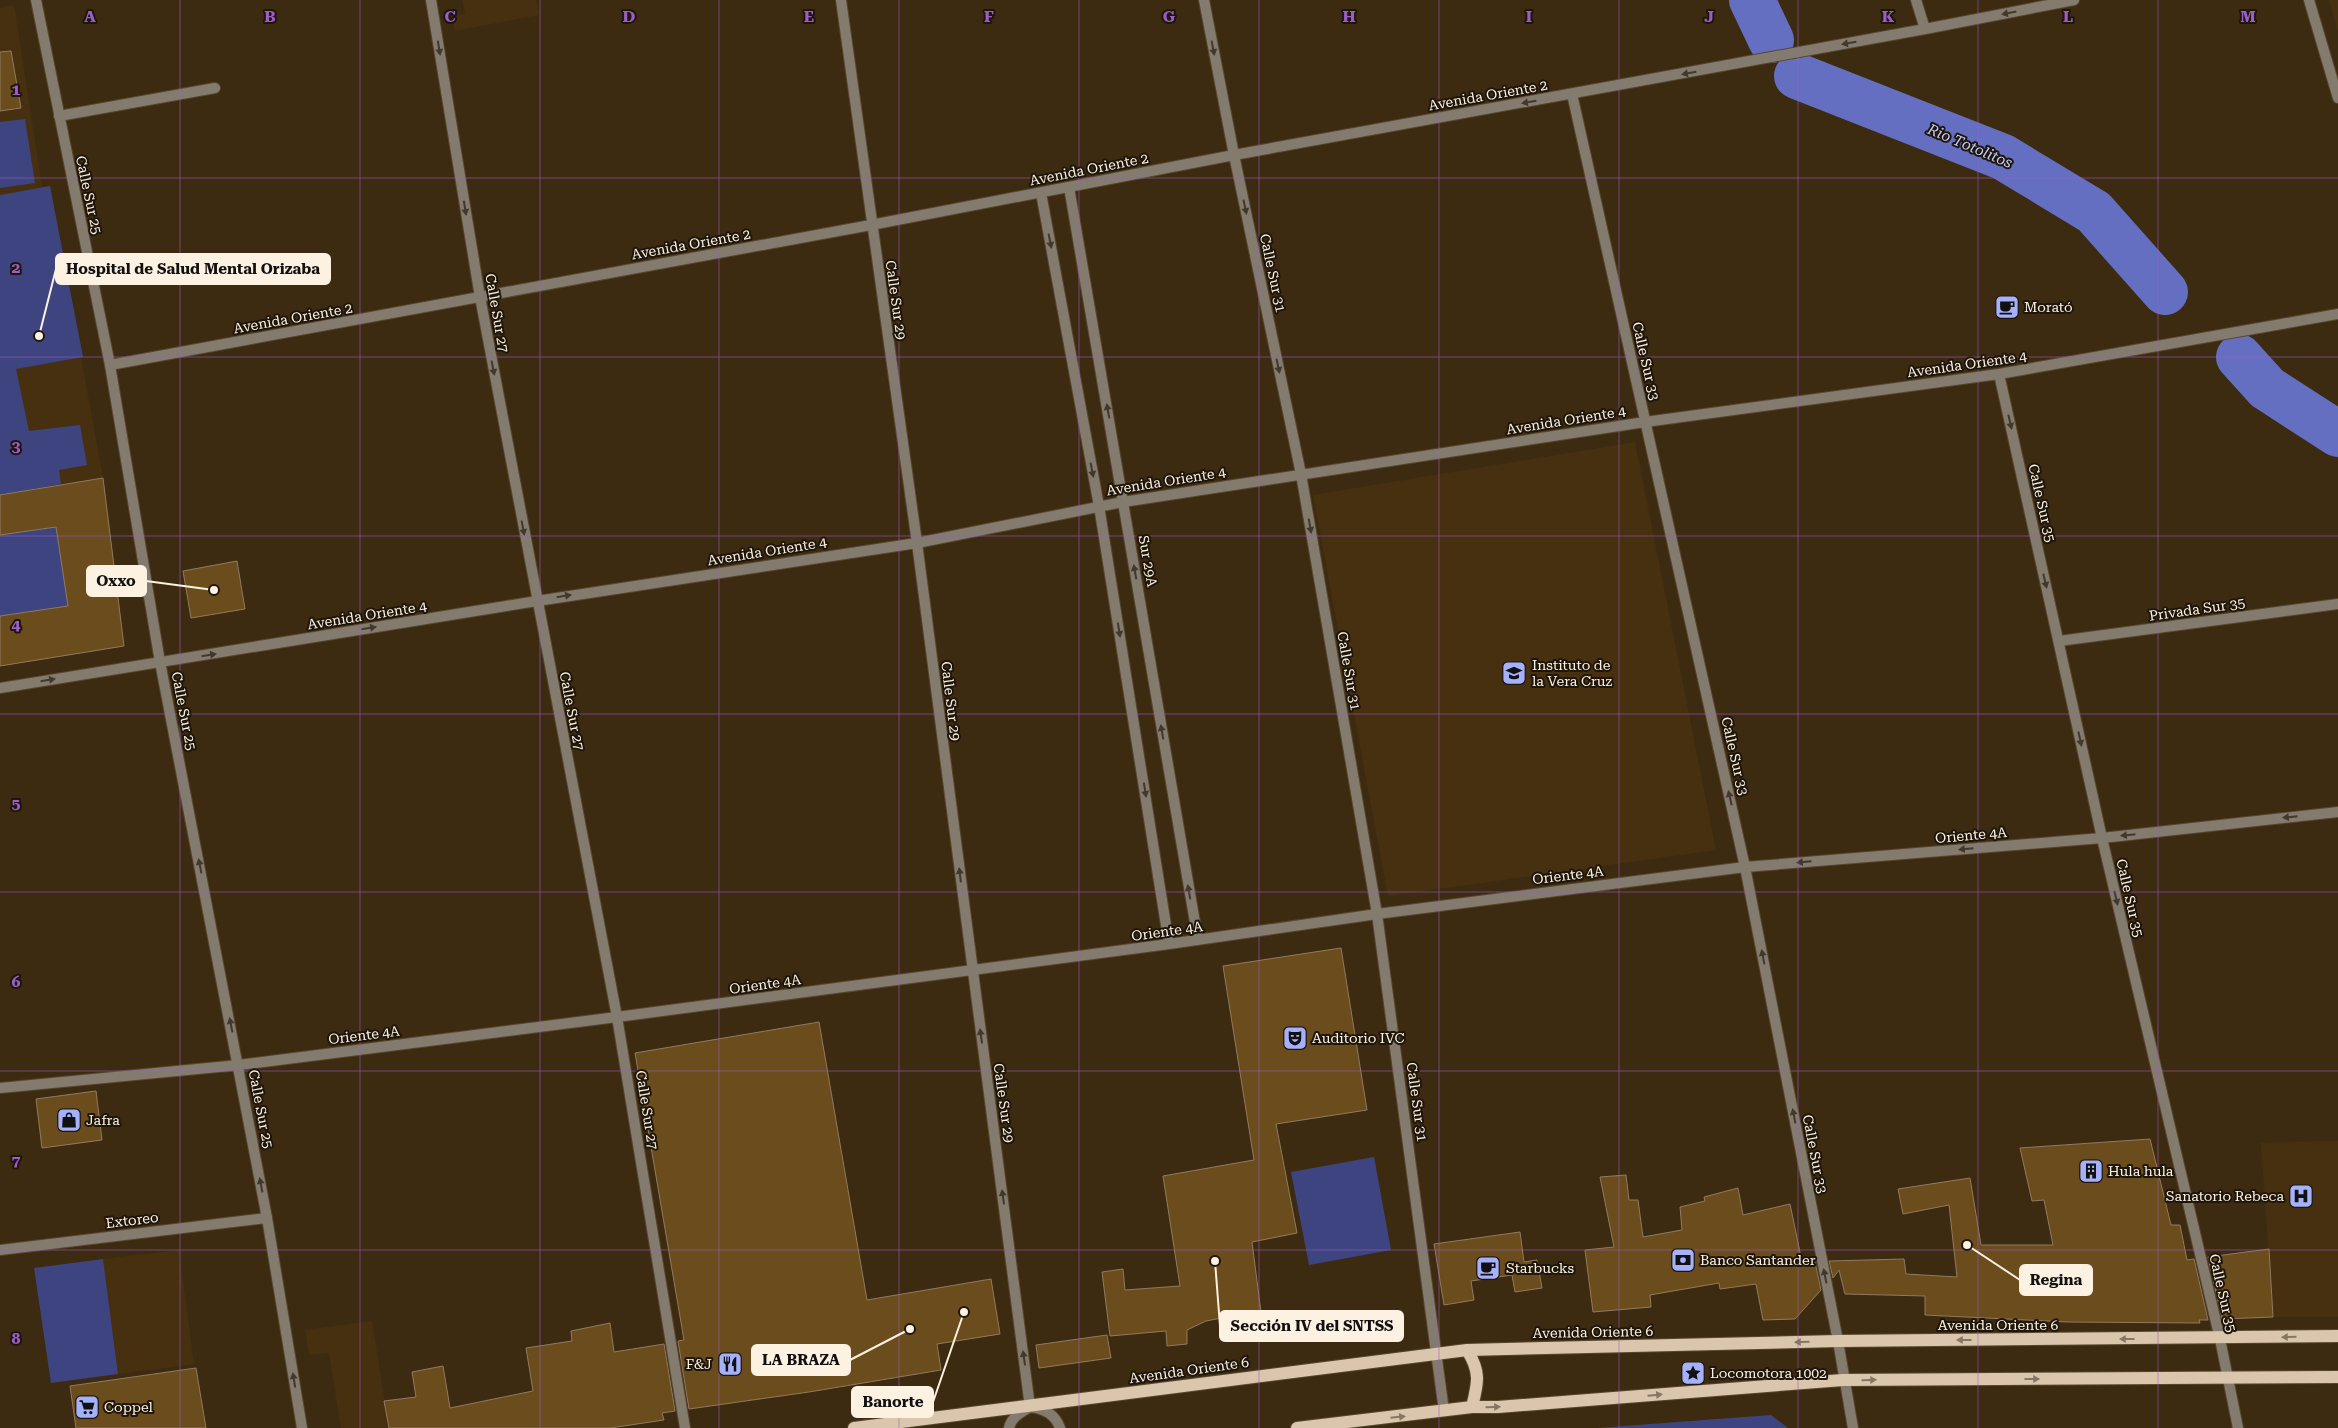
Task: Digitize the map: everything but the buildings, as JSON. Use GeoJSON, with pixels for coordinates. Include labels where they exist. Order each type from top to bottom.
{"type":"FeatureCollection","features":[{"type":"Feature","properties":{"kind":"main road","name":"Avenida Oriente 6"},"geometry":{"type":"LineString","coordinates":[[854,1428],[1467,1350],[1838,1341],[2220,1339],[2338,1336]]}},
{"type":"Feature","properties":{"kind":"main road"},"geometry":{"type":"LineString","coordinates":[[1467,1350],[1475,1362],[1478,1376],[1472,1407]]}},
{"type":"Feature","properties":{"kind":"main road"},"geometry":{"type":"LineString","coordinates":[[1297,1428],[1472,1407],[1498,1407],[1843,1380],[2338,1377]]}},
{"type":"Feature","properties":{"kind":"street","name":"Calle Sur 25"},"geometry":{"type":"LineString","coordinates":[[36,0],[110,365],[160,662],[239,1065],[302,1428]]}},
{"type":"Feature","properties":{"kind":"street","name":"Calle Sur 27"},"geometry":{"type":"LineString","coordinates":[[430,0],[480,297],[536,600],[617,1018],[685,1428]]}},
{"type":"Feature","properties":{"kind":"street","name":"Calle Sur 29"},"geometry":{"type":"LineString","coordinates":[[841,0],[917,543],[1030,1407]]}},
{"type":"Feature","properties":{"kind":"street","name":"Calle Sur 31"},"geometry":{"type":"LineString","coordinates":[[1204,0],[1234,155],[1301,474],[1377,914],[1438,1353],[1444,1411]]}},
{"type":"Feature","properties":{"kind":"street"},"geometry":{"type":"LineString","coordinates":[[1916,0],[1925,29]]}},
{"type":"Feature","properties":{"kind":"street","name":"Avenida Oriente 2"},"geometry":{"type":"LineString","coordinates":[[110,365],[2074,0]]}},
{"type":"Feature","properties":{"kind":"street"},"geometry":{"type":"LineString","coordinates":[[2309,0],[2338,98]]}},
{"type":"Feature","properties":{"kind":"street"},"geometry":{"type":"LineString","coordinates":[[59,116],[215,88]]}},
{"type":"Feature","properties":{"kind":"street","name":"Calle Sur 33"},"geometry":{"type":"LineString","coordinates":[[1572,94],[1745,867],[1838,1341],[1843,1380],[1853,1428]]}},
{"type":"Feature","properties":{"kind":"street","name":"Sur 29A"},"geometry":{"type":"LineString","coordinates":[[1068,188],[1124,502],[1198,940]]}},
{"type":"Feature","properties":{"kind":"street"},"geometry":{"type":"LineString","coordinates":[[1041,193],[1099,506],[1170,944]]}},
{"type":"Feature","properties":{"kind":"street","name":"Avenida Oriente 4"},"geometry":{"type":"LineString","coordinates":[[0,688],[536,600],[917,543],[1124,502],[1645,422],[1999,374],[2338,314]]}},
{"type":"Feature","properties":{"kind":"street","name":"Calle Sur 35"},"geometry":{"type":"LineString","coordinates":[[1999,374],[2102,838],[2220,1339],[2238,1428]]}},
{"type":"Feature","properties":{"kind":"street","name":"Privada Sur 35"},"geometry":{"type":"LineString","coordinates":[[2059,641],[2338,604]]}},
{"type":"Feature","properties":{"kind":"street","name":"Oriente 4A"},"geometry":{"type":"LineString","coordinates":[[0,1088],[239,1065],[617,1018],[1170,944],[1377,914],[1745,867],[2102,838],[2338,812]]}},
{"type":"Feature","properties":{"kind":"street","name":"Extoreo"},"geometry":{"type":"LineString","coordinates":[[0,1250],[267,1218]]}},
{"type":"Feature","properties":{"kind":"street"},"geometry":{"type":"LineString","coordinates":[[1009,1428],[1010,1423],[1015,1417],[1030,1407],[1040,1408],[1052,1414],[1060,1428]]}},
{"type":"Feature","properties":{"kind":"shaded area"},"geometry":{"type":"Polygon","coordinates":[[[462,0],[536,0],[539,15],[455,31],[452,16],[465,14],[462,0]]]}},
{"type":"Feature","properties":{"kind":"shaded area"},"geometry":{"type":"Polygon","coordinates":[[[2329,0],[2338,0],[2338,31],[2329,0]]]}},
{"type":"Feature","properties":{"kind":"shaded area"},"geometry":{"type":"Polygon","coordinates":[[[14,5],[42,187],[50,186],[103,478],[0,495],[0,8],[14,5]]]}},
{"type":"Feature","properties":{"kind":"shaded area"},"geometry":{"type":"Polygon","coordinates":[[[25,119],[35,183],[0,188],[0,122],[25,119]]]}},
{"type":"Feature","properties":{"kind":"shaded area"},"geometry":{"type":"Polygon","coordinates":[[[50,186],[83,357],[16,369],[29,431],[80,425],[87,465],[59,470],[61,484],[0,495],[0,195],[50,186]]]}},
{"type":"Feature","properties":{"kind":"shaded area","name":"Instituto de la Vera Cruz"},"geometry":{"type":"Polygon","coordinates":[[[1635,442],[1716,850],[1388,896],[1313,495],[1635,442]]]}},
{"type":"Feature","properties":{"kind":"shaded area"},"geometry":{"type":"Polygon","coordinates":[[[56,527],[68,606],[0,616],[0,535],[56,527]]]}},
{"type":"Feature","properties":{"kind":"shaded area","name":"Sanatorio Rebeca"},"geometry":{"type":"Polygon","coordinates":[[[2338,1141],[2338,1317],[2273,1317],[2261,1143],[2338,1141]]]}},
{"type":"Feature","properties":{"kind":"shaded area"},"geometry":{"type":"Polygon","coordinates":[[[1374,1157],[1391,1250],[1309,1265],[1291,1172],[1374,1157]]]}},
{"type":"Feature","properties":{"kind":"shaded area"},"geometry":{"type":"Polygon","coordinates":[[[179,1250],[194,1364],[118,1374],[103,1259],[179,1250]]]}},
{"type":"Feature","properties":{"kind":"shaded area"},"geometry":{"type":"Polygon","coordinates":[[[103,1259],[118,1374],[51,1383],[34,1268],[103,1259]]]}},
{"type":"Feature","properties":{"kind":"shaded area"},"geometry":{"type":"Polygon","coordinates":[[[372,1321],[389,1428],[341,1428],[329,1353],[309,1355],[305,1330],[372,1321]]]}},
{"type":"Feature","properties":{"kind":"shaded area"},"geometry":{"type":"Polygon","coordinates":[[[1771,1415],[1788,1428],[1597,1428],[1771,1415]]]}},
{"type":"Feature","properties":{"kind":"waterway","name":"Rio Totolitos"},"geometry":{"type":"LineString","coordinates":[[1752,0],[1771,40]]}},
{"type":"Feature","properties":{"kind":"waterway","name":"Rio Totolitos"},"geometry":{"type":"LineString","coordinates":[[1797,76],[2003,157],[2094,212],[2165,292]]}},
{"type":"Feature","properties":{"kind":"waterway","name":"Rio Totolitos"},"geometry":{"type":"LineString","coordinates":[[2239,357],[2267,388],[2338,434]]}},
{"type":"Feature","properties":{"kind":"place","name":"Morató"},"geometry":{"type":"Point","coordinates":[2007,307]}},
{"type":"Feature","properties":{"kind":"place","name":"Hospital de Salud Mental Orizaba"},"geometry":{"type":"Point","coordinates":[39,336]}},
{"type":"Feature","properties":{"kind":"place","name":"Oxxo"},"geometry":{"type":"Point","coordinates":[214,590]}},
{"type":"Feature","properties":{"kind":"place","name":"Instituto de la Vera Cruz"},"geometry":{"type":"Point","coordinates":[1514,673]}},
{"type":"Feature","properties":{"kind":"place","name":"Auditorio IVC"},"geometry":{"type":"Point","coordinates":[1295,1038]}},
{"type":"Feature","properties":{"kind":"place","name":"Jafra"},"geometry":{"type":"Point","coordinates":[69,1120]}},
{"type":"Feature","properties":{"kind":"place","name":"Hula hula"},"geometry":{"type":"Point","coordinates":[2091,1171]}},
{"type":"Feature","properties":{"kind":"place","name":"Sanatorio Rebeca"},"geometry":{"type":"Point","coordinates":[2301,1196]}},
{"type":"Feature","properties":{"kind":"place","name":"Regina"},"geometry":{"type":"Point","coordinates":[1967,1245]}},
{"type":"Feature","properties":{"kind":"place","name":"Banco Santander"},"geometry":{"type":"Point","coordinates":[1683,1260]}},
{"type":"Feature","properties":{"kind":"place","name":"Sección IV del SNTSS"},"geometry":{"type":"Point","coordinates":[1215,1261]}},
{"type":"Feature","properties":{"kind":"place","name":"Starbucks"},"geometry":{"type":"Point","coordinates":[1488,1268]}},
{"type":"Feature","properties":{"kind":"place","name":"Banorte"},"geometry":{"type":"Point","coordinates":[964,1312]}},
{"type":"Feature","properties":{"kind":"place","name":"LA BRAZA"},"geometry":{"type":"Point","coordinates":[910,1329]}},
{"type":"Feature","properties":{"kind":"place","name":"F&J"},"geometry":{"type":"Point","coordinates":[730,1364]}},
{"type":"Feature","properties":{"kind":"place","name":"Locomotora 1002"},"geometry":{"type":"Point","coordinates":[1693,1373]}},
{"type":"Feature","properties":{"kind":"place","name":"Coppel"},"geometry":{"type":"Point","coordinates":[87,1407]}}]}
